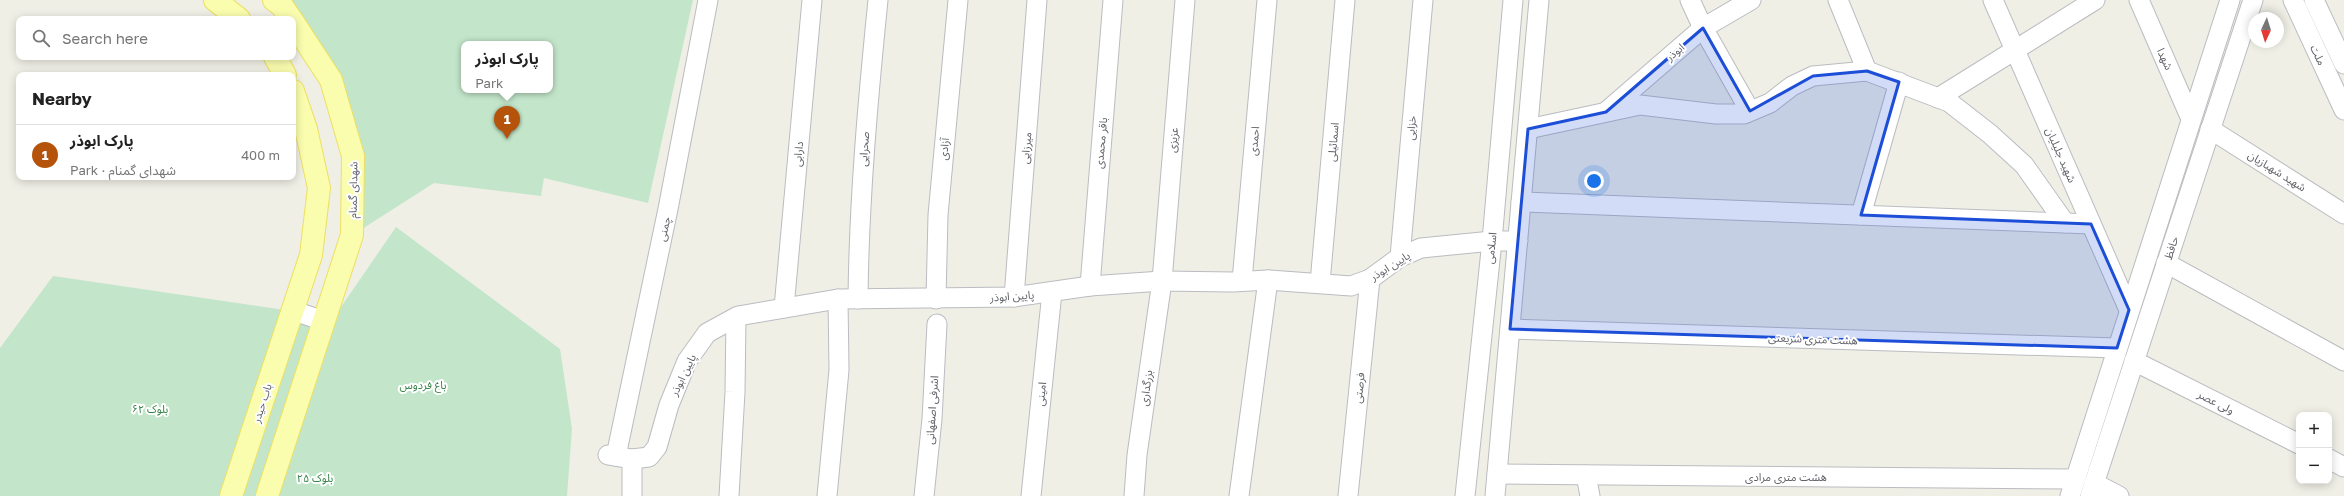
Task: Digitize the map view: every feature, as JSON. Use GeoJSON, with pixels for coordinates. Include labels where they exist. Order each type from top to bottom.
{"type":"FeatureCollection","features":[{"type":"Feature","properties":{"kind":"main road"},"geometry":{"type":"LineString","coordinates":[[215,0],[235,16]]}},
{"type":"Feature","properties":{"kind":"main road"},"geometry":{"type":"LineString","coordinates":[[274,0],[282,6],[289,16]]}},
{"type":"Feature","properties":{"kind":"main road","name":"شهدای گمنام"},"geometry":{"type":"LineString","coordinates":[[296,27],[331,80],[353,156],[352,235],[324,321]]}},
{"type":"Feature","properties":{"kind":"main road"},"geometry":{"type":"LineString","coordinates":[[277,60],[283,72]]}},
{"type":"Feature","properties":{"kind":"main road"},"geometry":{"type":"LineString","coordinates":[[294,311],[311,255],[319,188],[306,129],[296,100]]}},
{"type":"Feature","properties":{"kind":"main road","name":"باب حیدر"},"geometry":{"type":"LineString","coordinates":[[231,496],[294,311]]}},
{"type":"Feature","properties":{"kind":"main road"},"geometry":{"type":"LineString","coordinates":[[267,496],[324,321]]}},
{"type":"Feature","properties":{"kind":"street","name":"چمنی"},"geometry":{"type":"LineString","coordinates":[[632,496],[619,457],[708,0]]}},
{"type":"Feature","properties":{"kind":"street","name":"دارابی"},"geometry":{"type":"LineString","coordinates":[[784,308],[812,0]]}},
{"type":"Feature","properties":{"kind":"street","name":"صحرایی"},"geometry":{"type":"LineString","coordinates":[[858,299],[858,235],[868,93],[878,0]]}},
{"type":"Feature","properties":{"kind":"street","name":"آزادی"},"geometry":{"type":"LineString","coordinates":[[936,299],[938,215],[958,0]]}},
{"type":"Feature","properties":{"kind":"street","name":"میرزایی"},"geometry":{"type":"LineString","coordinates":[[1014,297],[1038,0]]}},
{"type":"Feature","properties":{"kind":"street","name":"باقر محمدی"},"geometry":{"type":"LineString","coordinates":[[1090,286],[1113,0]]}},
{"type":"Feature","properties":{"kind":"street","name":"عزیزی"},"geometry":{"type":"LineString","coordinates":[[1162,281],[1185,0]]}},
{"type":"Feature","properties":{"kind":"street","name":"احمدی"},"geometry":{"type":"LineString","coordinates":[[1242,281],[1267,0]]}},
{"type":"Feature","properties":{"kind":"street","name":"اسمائیلی"},"geometry":{"type":"LineString","coordinates":[[1320,283],[1345,0]]}},
{"type":"Feature","properties":{"kind":"street","name":"خزایی"},"geometry":{"type":"LineString","coordinates":[[1400,257],[1422,0]]}},
{"type":"Feature","properties":{"kind":"street","name":"اسلامی"},"geometry":{"type":"LineString","coordinates":[[1465,496],[1492,241],[1513,0]]}},
{"type":"Feature","properties":{"kind":"street"},"geometry":{"type":"LineString","coordinates":[[1495,496],[1540,0]]}},
{"type":"Feature","properties":{"kind":"street"},"geometry":{"type":"LineString","coordinates":[[1690,0],[1703,28],[1750,111]]}},
{"type":"Feature","properties":{"kind":"street","name":"ابوذر"},"geometry":{"type":"LineString","coordinates":[[1606,112],[1703,28],[1751,0]]}},
{"type":"Feature","properties":{"kind":"street"},"geometry":{"type":"LineString","coordinates":[[1838,0],[1867,71]]}},
{"type":"Feature","properties":{"kind":"street","name":"شهید جلیلیان"},"geometry":{"type":"LineString","coordinates":[[1993,0],[2129,310]]}},
{"type":"Feature","properties":{"kind":"street"},"geometry":{"type":"LineString","coordinates":[[1938,98],[2095,0]]}},
{"type":"Feature","properties":{"kind":"street","name":"شهدا"},"geometry":{"type":"LineString","coordinates":[[2139,0],[2191,119]]}},
{"type":"Feature","properties":{"kind":"street","name":"حافظ"},"geometry":{"type":"LineString","coordinates":[[2072,487],[2230,0]]}},
{"type":"Feature","properties":{"kind":"street","name":"حافظ"},"geometry":{"type":"LineString","coordinates":[[2092,490],[2253,0]]}},
{"type":"Feature","properties":{"kind":"street","name":"ملت"},"geometry":{"type":"LineString","coordinates":[[2314,0],[2344,64]]}},
{"type":"Feature","properties":{"kind":"street","name":"ملت"},"geometry":{"type":"LineString","coordinates":[[2295,1],[2344,110]]}},
{"type":"Feature","properties":{"kind":"street"},"geometry":{"type":"LineString","coordinates":[[1528,129],[1640,105],[1716,114],[1744,114],[1770,103],[1792,86],[1813,76],[1867,71],[1949,102],[1990,134],[2024,165],[2065,223]]}},
{"type":"Feature","properties":{"kind":"street"},"geometry":{"type":"LineString","coordinates":[[1860,215],[1899,82]]}},
{"type":"Feature","properties":{"kind":"street","name":"شهید شهبازیان"},"geometry":{"type":"LineString","coordinates":[[2210,129],[2344,214]]}},
{"type":"Feature","properties":{"kind":"street"},"geometry":{"type":"LineString","coordinates":[[1521,202],[2091,224]]}},
{"type":"Feature","properties":{"kind":"street","name":"پایین ابوذر"},"geometry":{"type":"LineString","coordinates":[[619,457],[649,457],[658,447],[669,405],[687,361],[707,333],[736,318],[838,299],[1014,297],[1090,286],[1162,281],[1268,280],[1351,286],[1370,279],[1400,257],[1420,248],[1492,241],[1518,241]]}},
{"type":"Feature","properties":{"kind":"street"},"geometry":{"type":"LineString","coordinates":[[2166,263],[2344,361]]}},
{"type":"Feature","properties":{"kind":"street","name":"فرصتی"},"geometry":{"type":"LineString","coordinates":[[1348,496],[1370,279]]}},
{"type":"Feature","properties":{"kind":"street"},"geometry":{"type":"LineString","coordinates":[[1240,491],[1268,280]]}},
{"type":"Feature","properties":{"kind":"street","name":"بزرگداری"},"geometry":{"type":"LineString","coordinates":[[1134,496],[1137,454],[1162,281]]}},
{"type":"Feature","properties":{"kind":"street","name":"امینی"},"geometry":{"type":"LineString","coordinates":[[1031,496],[1052,292]]}},
{"type":"Feature","properties":{"kind":"street"},"geometry":{"type":"LineString","coordinates":[[827,496],[839,370],[838,299]]}},
{"type":"Feature","properties":{"kind":"street"},"geometry":{"type":"LineString","coordinates":[[294,311],[324,321]]}},
{"type":"Feature","properties":{"kind":"street"},"geometry":{"type":"LineString","coordinates":[[729,496],[736,392],[736,318]]}},
{"type":"Feature","properties":{"kind":"street","name":"اشرفی اصفهانی"},"geometry":{"type":"LineString","coordinates":[[924,496],[932,419],[936,324]]}},
{"type":"Feature","properties":{"kind":"street","name":"هشت متری شریعتی"},"geometry":{"type":"LineString","coordinates":[[1510,329],[2117,348]]}},
{"type":"Feature","properties":{"kind":"street","name":"ولی عصر"},"geometry":{"type":"LineString","coordinates":[[2134,361],[2296,442]]}},
{"type":"Feature","properties":{"kind":"street"},"geometry":{"type":"LineString","coordinates":[[2332,461],[2344,467]]}},
{"type":"Feature","properties":{"kind":"street","name":"هشت متری مرادی"},"geometry":{"type":"LineString","coordinates":[[1496,474],[2072,487]]}},
{"type":"Feature","properties":{"kind":"street"},"geometry":{"type":"LineString","coordinates":[[1586,475],[1590,496]]}},
{"type":"Feature","properties":{"kind":"street"},"geometry":{"type":"LineString","coordinates":[[2092,490],[2118,496]]}},
{"type":"Feature","properties":{"kind":"highlighted area"},"geometry":{"type":"Polygon","coordinates":[[[1703,28],[1750,111],[1813,76],[1867,71],[1899,82],[1861,215],[2091,224],[2129,310],[2117,348],[1510,329],[1528,129],[1606,112],[1703,28]]]}},
{"type":"Feature","properties":{"kind":"green space"},"geometry":{"type":"Polygon","coordinates":[[[285,0],[693,0],[648,203],[544,178],[541,196],[434,183],[362,229],[347,100],[285,0]]]}},
{"type":"Feature","properties":{"kind":"green space","name":"باغ فردوس"},"geometry":{"type":"Polygon","coordinates":[[[396,227],[560,349],[572,429],[567,496],[0,496],[0,348],[53,276],[292,311],[330,323],[396,227]]]}},
{"type":"Feature","properties":{"kind":"place","name":"پارک ابوذر"},"geometry":{"type":"Point","coordinates":[507,139]}},
{"type":"Feature","properties":{"kind":"park label","name":"بلوک ۶۲"},"geometry":{"type":"Point","coordinates":[150,409]}},
{"type":"Feature","properties":{"kind":"park label","name":"بلوک ۲۵"},"geometry":{"type":"Point","coordinates":[315,478]}}]}
